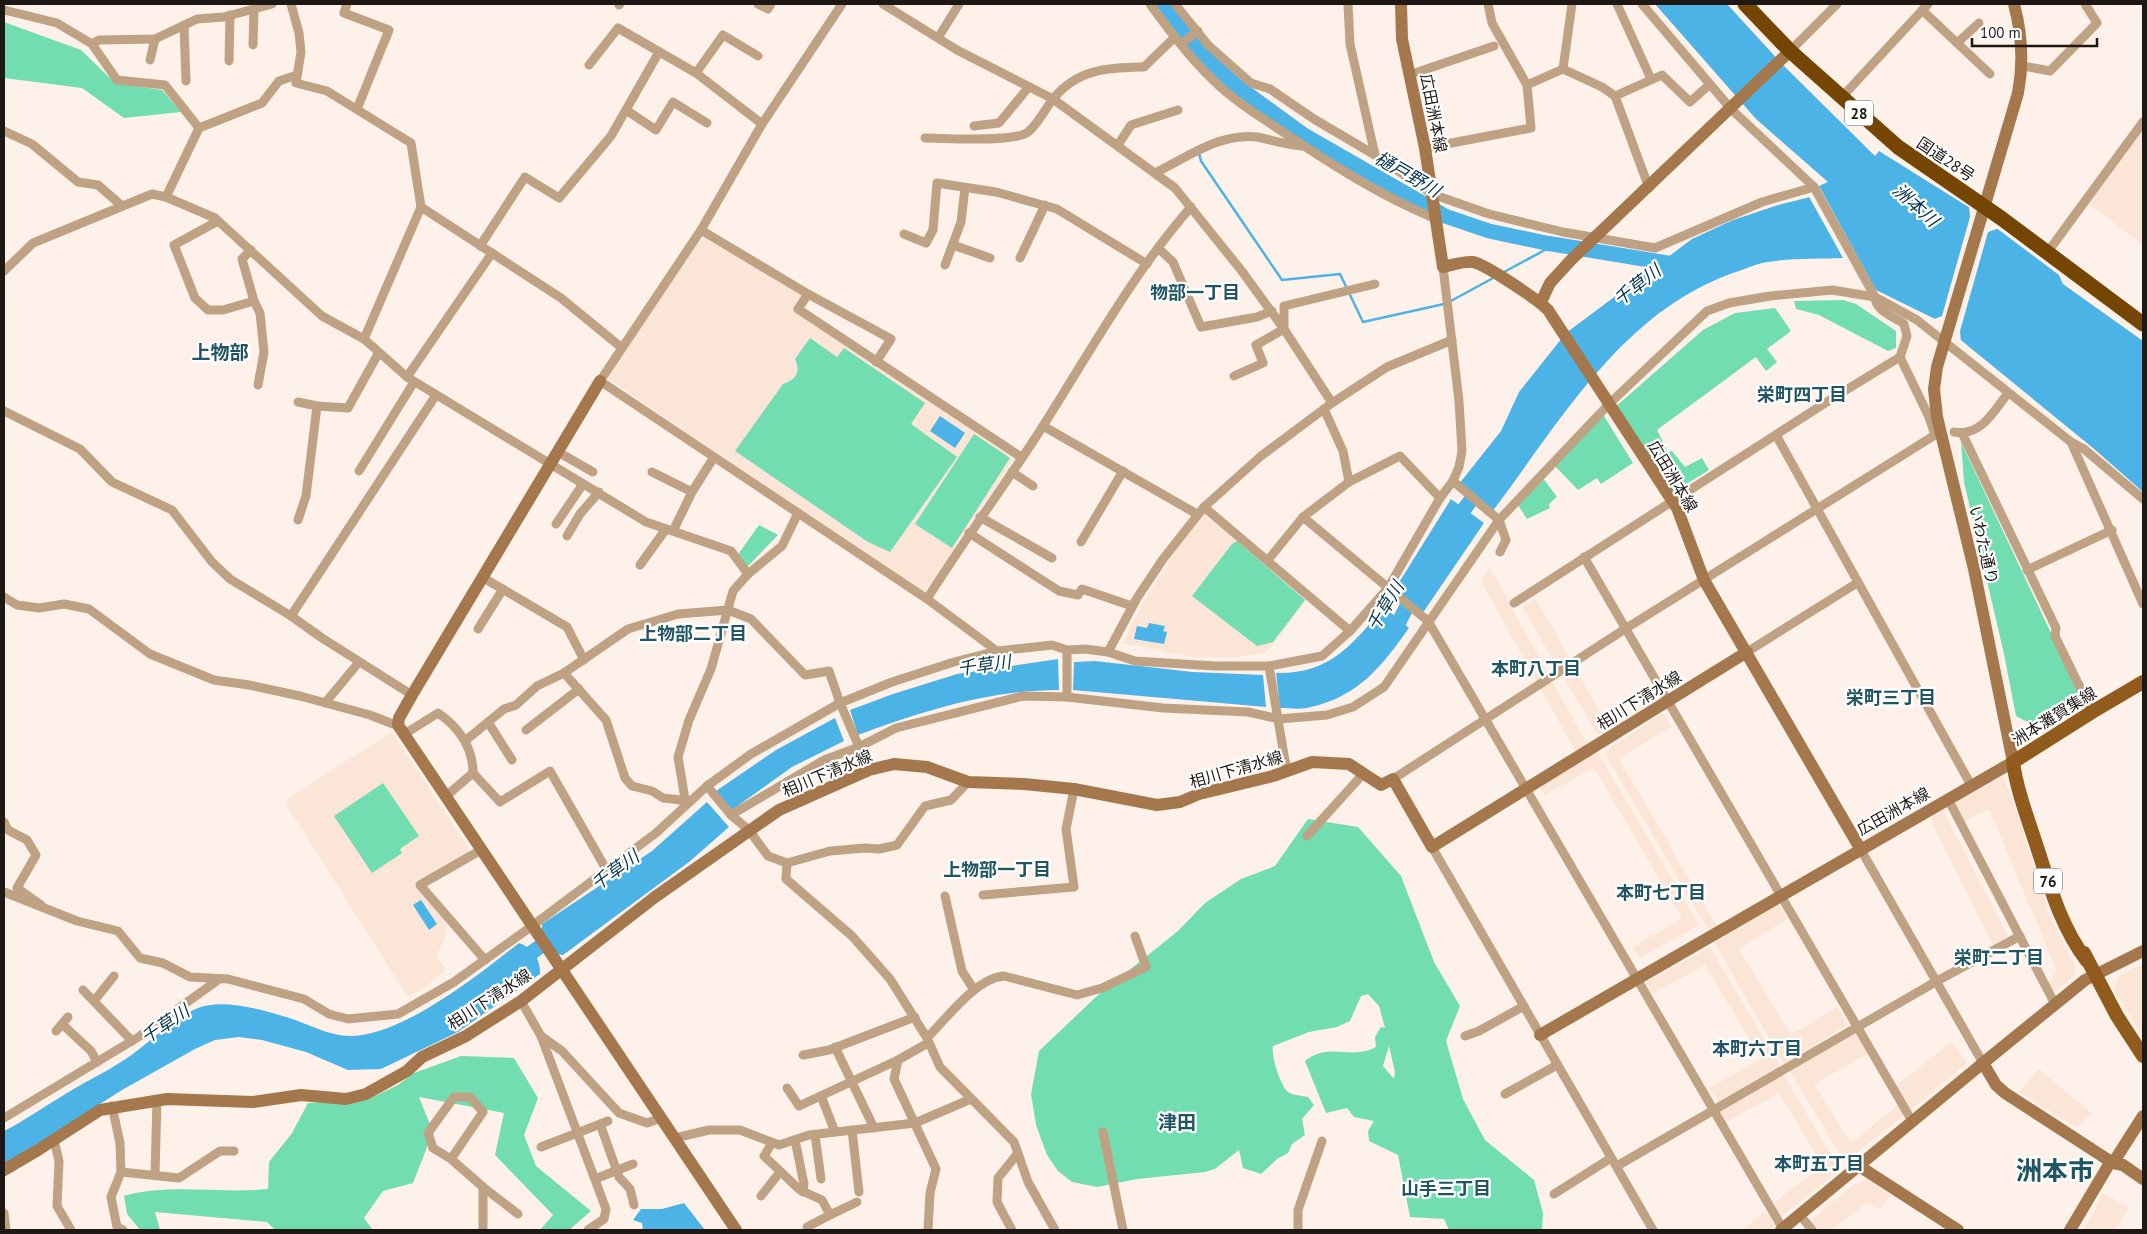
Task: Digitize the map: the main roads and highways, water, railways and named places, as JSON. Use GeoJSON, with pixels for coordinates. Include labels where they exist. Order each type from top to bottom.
{"type":"FeatureCollection","features":[{"type":"Feature","properties":{"kind":"highway","name":"国道28号"},"geometry":{"type":"LineString","coordinates":[[1745,4],[1790,51],[1841,98],[1898,146],[1986,207],[2143,324]]}},
{"type":"Feature","properties":{"kind":"main road","name":"洲本灘賀集線"},"geometry":{"type":"LineString","coordinates":[[2143,682],[2013,762],[2021,796],[2087,961],[2143,1056]]}},
{"type":"Feature","properties":{"kind":"water","name":"洲本川"},"geometry":{"type":"Polygon","coordinates":[[[1655,4],[1727,4],[1784,66],[1875,156],[1879,151],[1967,206],[2059,275],[2063,284],[2143,341],[2143,492],[2093,448],[1935,319],[1876,290],[1819,186],[1828,182],[1756,119],[1655,4]]]}},
{"type":"Feature","properties":{"kind":"water"},"geometry":{"type":"Polygon","coordinates":[[[1810,197],[1843,258],[1796,259],[1757,264],[1698,288],[1662,311],[1598,371],[1492,512],[1459,484],[1501,431],[1519,392],[1566,333],[1692,239],[1733,220],[1810,197]]]}},
{"type":"Feature","properties":{"kind":"water"},"geometry":{"type":"Polygon","coordinates":[[[940,416],[965,433],[955,448],[930,431],[940,416]]]}},
{"type":"Feature","properties":{"kind":"water"},"geometry":{"type":"Polygon","coordinates":[[[1451,499],[1484,523],[1422,614],[1395,589],[1451,499]]]}},
{"type":"Feature","properties":{"kind":"water"},"geometry":{"type":"Polygon","coordinates":[[[1384,607],[1409,628],[1389,655],[1368,678],[1343,695],[1328,702],[1304,708],[1280,708],[1276,673],[1295,672],[1325,663],[1350,645],[1384,607]]]}},
{"type":"Feature","properties":{"kind":"water"},"geometry":{"type":"Polygon","coordinates":[[[1149,623],[1165,626],[1163,631],[1167,632],[1164,644],[1134,639],[1137,626],[1147,628],[1149,623]]]}},
{"type":"Feature","properties":{"kind":"water"},"geometry":{"type":"Polygon","coordinates":[[[1058,659],[1059,690],[1033,691],[982,698],[932,710],[858,735],[850,710],[957,674],[1058,659]]]}},
{"type":"Feature","properties":{"kind":"water"},"geometry":{"type":"Polygon","coordinates":[[[1095,661],[1193,672],[1263,675],[1266,707],[1073,690],[1074,662],[1095,661]]]}},
{"type":"Feature","properties":{"kind":"water"},"geometry":{"type":"Polygon","coordinates":[[[835,718],[844,741],[792,767],[732,810],[716,791],[776,750],[835,718]]]}},
{"type":"Feature","properties":{"kind":"water"},"geometry":{"type":"Polygon","coordinates":[[[707,802],[729,827],[689,862],[563,955],[554,954],[542,937],[542,924],[652,851],[707,802]]]}},
{"type":"Feature","properties":{"kind":"water"},"geometry":{"type":"Polygon","coordinates":[[[421,900],[437,924],[429,930],[413,905],[421,900]]]}},
{"type":"Feature","properties":{"kind":"water"},"geometry":{"type":"Polygon","coordinates":[[[519,943],[528,947],[535,954],[539,963],[540,974],[458,1032],[381,1069],[348,1070],[306,1052],[262,1040],[239,1037],[215,1040],[195,1049],[122,1090],[4,1165],[4,1131],[116,1065],[169,1025],[198,1008],[221,1004],[248,1007],[338,1035],[352,1036],[373,1033],[395,1025],[440,1001],[519,943]]]}},
{"type":"Feature","properties":{"kind":"water"},"geometry":{"type":"Polygon","coordinates":[[[684,1203],[705,1230],[643,1230],[642,1223],[633,1220],[641,1209],[662,1209],[684,1203]]]}},
{"type":"Feature","properties":{"kind":"waterway","name":"樋戸野川"},"geometry":{"type":"LineString","coordinates":[[1161,4],[1198,51],[1238,87],[1304,135],[1445,216],[1489,231],[1546,243],[1680,265]]}},
{"type":"Feature","properties":{"kind":"waterway"},"geometry":{"type":"LineString","coordinates":[[1199,153],[1201,161],[1282,280],[1340,274],[1363,322],[1444,304]]}},
{"type":"Feature","properties":{"kind":"waterway"},"geometry":{"type":"LineString","coordinates":[[1504,272],[1556,244]]}},
{"type":"Feature","properties":{"kind":"waterway"},"geometry":{"type":"LineString","coordinates":[[1449,302],[1495,277]]}},
{"type":"Feature","properties":{"kind":"waterway","name":"千草川"},"geometry":{"type":"LineString","coordinates":[[1452,525],[1482,486]]}},
{"type":"Feature","properties":{"kind":"waterway","name":"千草川"},"geometry":{"type":"LineString","coordinates":[[1391,637],[1415,591]]}},
{"type":"Feature","properties":{"kind":"waterway","name":"千草川"},"geometry":{"type":"LineString","coordinates":[[516,964],[556,935]]}},
{"type":"Feature","properties":{"kind":"district","name":"物部一丁目"},"geometry":{"type":"Point","coordinates":[1195,292]}},
{"type":"Feature","properties":{"kind":"district","name":"上物部"},"geometry":{"type":"Point","coordinates":[220,352]}},
{"type":"Feature","properties":{"kind":"district","name":"栄町四丁目"},"geometry":{"type":"Point","coordinates":[1802,394]}},
{"type":"Feature","properties":{"kind":"district","name":"上物部二丁目"},"geometry":{"type":"Point","coordinates":[693,633]}},
{"type":"Feature","properties":{"kind":"district","name":"本町八丁目"},"geometry":{"type":"Point","coordinates":[1536,668]}},
{"type":"Feature","properties":{"kind":"district","name":"栄町三丁目"},"geometry":{"type":"Point","coordinates":[1891,697]}},
{"type":"Feature","properties":{"kind":"district","name":"上物部一丁目"},"geometry":{"type":"Point","coordinates":[997,869]}},
{"type":"Feature","properties":{"kind":"district","name":"本町七丁目"},"geometry":{"type":"Point","coordinates":[1661,892]}},
{"type":"Feature","properties":{"kind":"district","name":"栄町二丁目"},"geometry":{"type":"Point","coordinates":[1999,957]}},
{"type":"Feature","properties":{"kind":"district","name":"本町六丁目"},"geometry":{"type":"Point","coordinates":[1757,1048]}},
{"type":"Feature","properties":{"kind":"district","name":"津田"},"geometry":{"type":"Point","coordinates":[1177,1122]}},
{"type":"Feature","properties":{"kind":"district","name":"本町五丁目"},"geometry":{"type":"Point","coordinates":[1819,1163]}},
{"type":"Feature","properties":{"kind":"district","name":"洲本市"},"geometry":{"type":"Point","coordinates":[2055,1170]}},
{"type":"Feature","properties":{"kind":"district","name":"山手三丁目"},"geometry":{"type":"Point","coordinates":[1446,1188]}}]}
